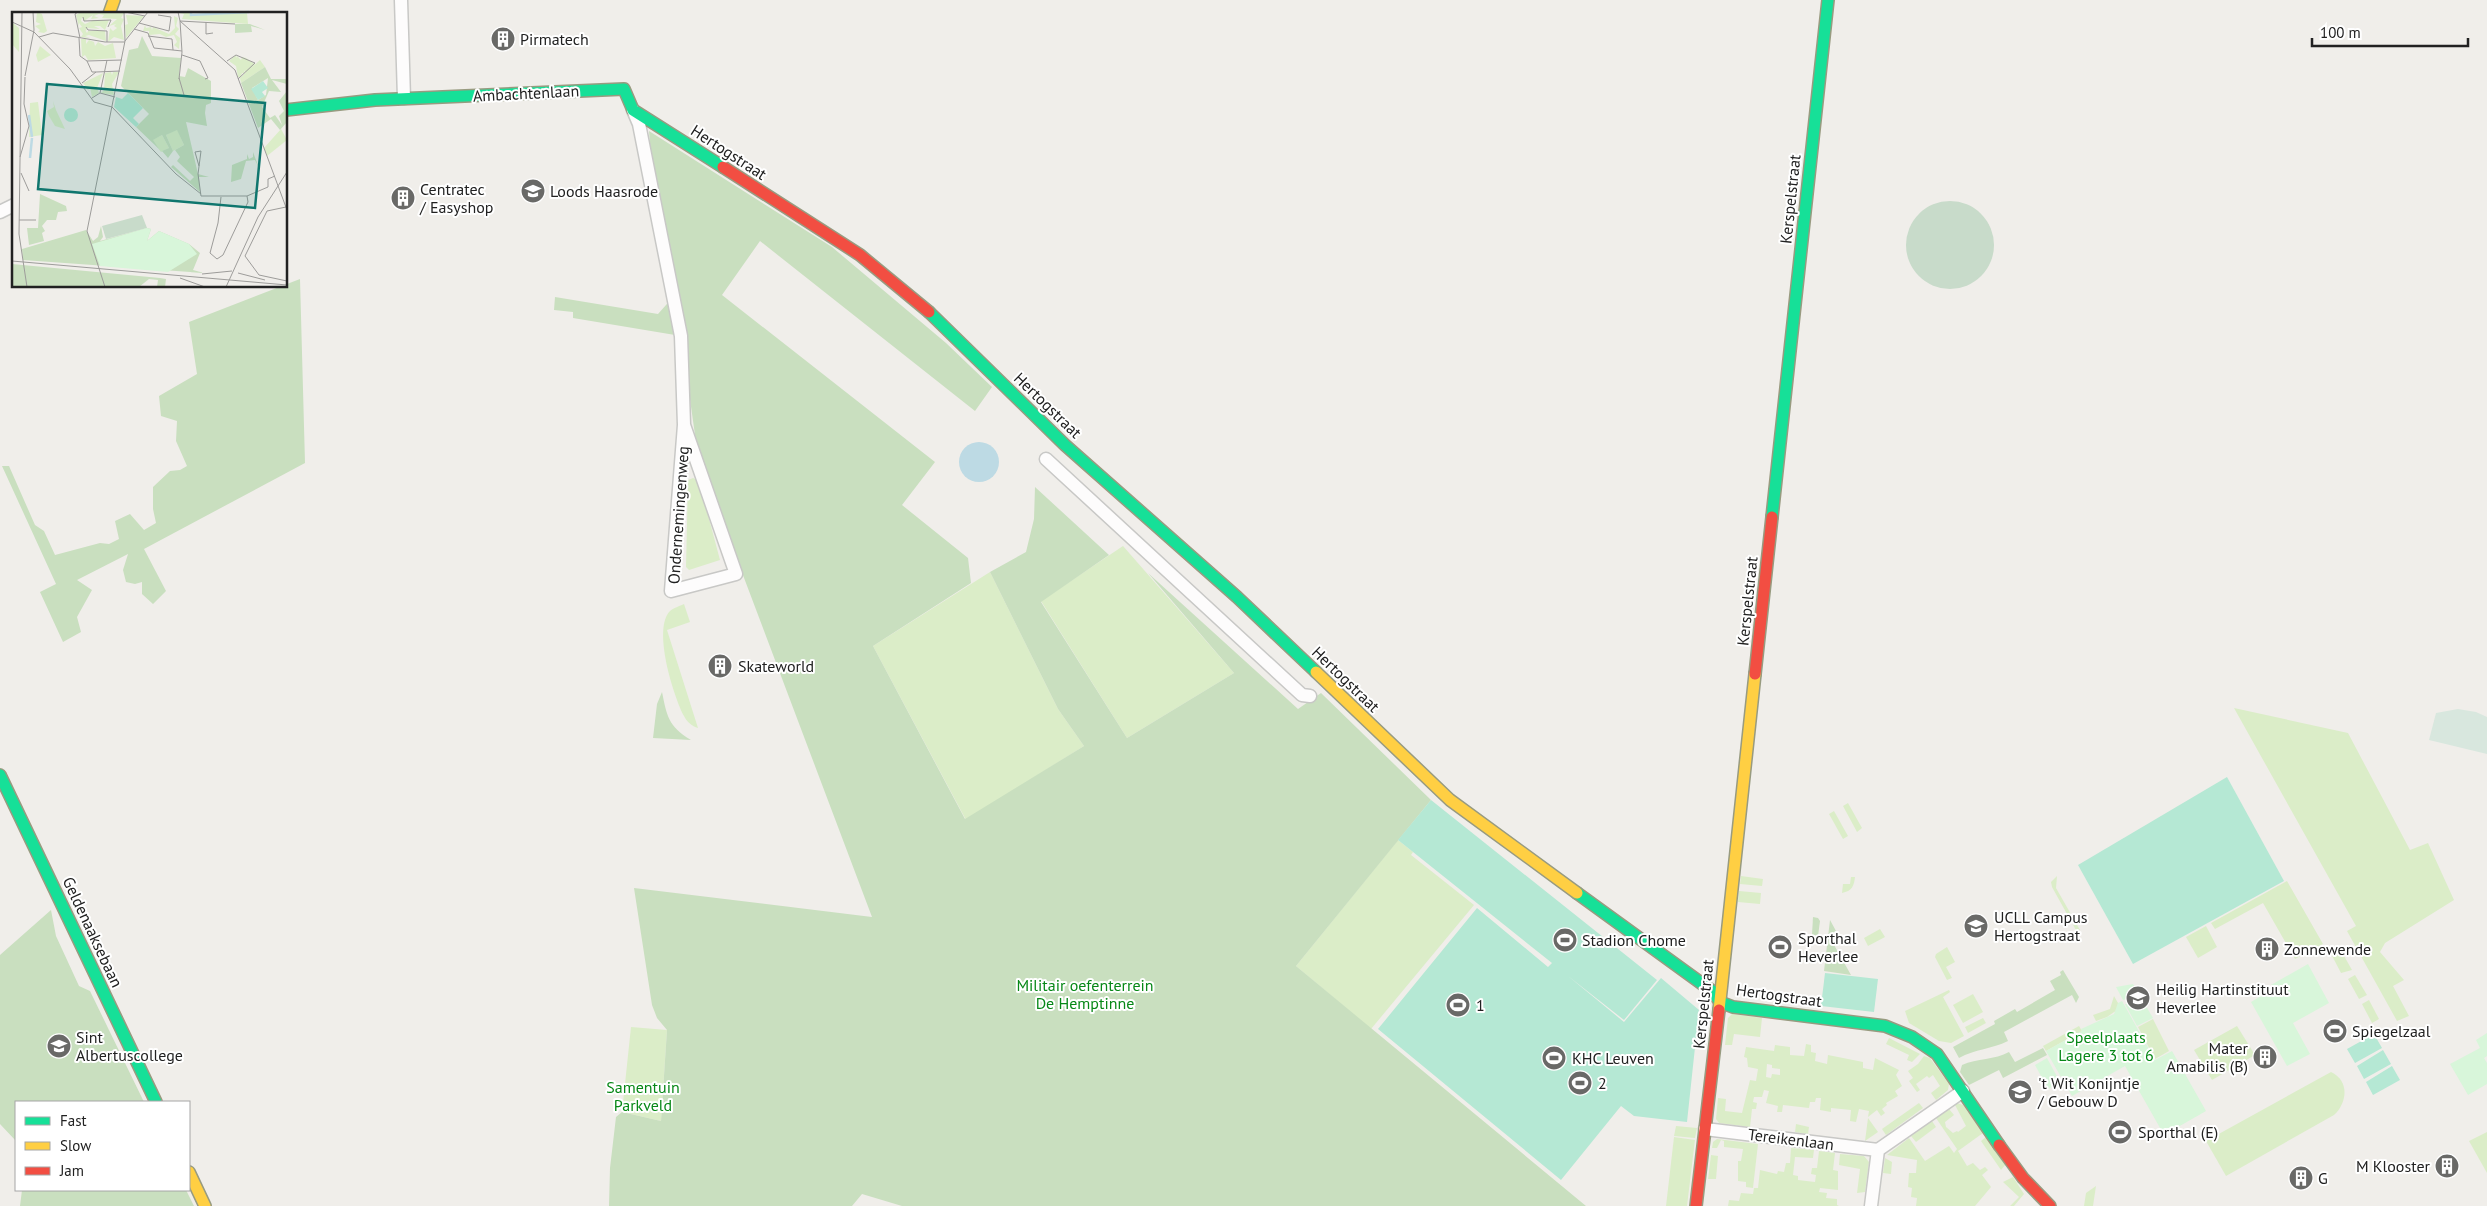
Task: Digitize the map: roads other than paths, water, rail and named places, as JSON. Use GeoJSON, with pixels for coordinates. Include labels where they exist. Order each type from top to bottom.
{"type":"FeatureCollection","features":[{"type":"Feature","properties":{"kind":"street"},"geometry":{"type":"LineString","coordinates":[[110,12],[114,0]]}},
{"type":"Feature","properties":{"kind":"street"},"geometry":{"type":"LineString","coordinates":[[400,0],[404,98]]}},
{"type":"Feature","properties":{"kind":"street","name":"Kerspelstraat"},"geometry":{"type":"LineString","coordinates":[[1696,1206],[1720,1002],[1828,0]]}},
{"type":"Feature","properties":{"kind":"street","name":"Ambachtenlaan"},"geometry":{"type":"LineString","coordinates":[[288,110],[333,103],[404,98],[624,88],[633,110]]}},
{"type":"Feature","properties":{"kind":"street","name":"Hertogstraat"},"geometry":{"type":"LineString","coordinates":[[633,110],[860,255],[931,313],[1065,445],[1237,596],[1450,800],[1712,991],[1720,1002],[1733,1006],[1890,1027],[1905,1033],[1937,1054],[2018,1172],[2050,1206]]}},
{"type":"Feature","properties":{"kind":"street","name":"Ondernemingenweg"},"geometry":{"type":"LineString","coordinates":[[633,110],[639,124],[681,336],[684,425],[672,592],[736,574],[684,425]]}},
{"type":"Feature","properties":{"kind":"street"},"geometry":{"type":"LineString","coordinates":[[0,212],[12,206]]}},
{"type":"Feature","properties":{"kind":"street"},"geometry":{"type":"LineString","coordinates":[[1046,459],[1302,695],[1310,696]]}},
{"type":"Feature","properties":{"kind":"street","name":"Geldenaaksebaan"},"geometry":{"type":"LineString","coordinates":[[0,775],[156,1101]]}},
{"type":"Feature","properties":{"kind":"street"},"geometry":{"type":"LineString","coordinates":[[1871,1206],[1878,1150],[1962,1091]]}},
{"type":"Feature","properties":{"kind":"street","name":"Tereikenlaan"},"geometry":{"type":"LineString","coordinates":[[1705,1129],[1878,1150]]}},
{"type":"Feature","properties":{"kind":"street"},"geometry":{"type":"LineString","coordinates":[[190,1174],[205,1206]]}},
{"type":"Feature","properties":{"kind":"water"},"geometry":{"type":"Polygon","coordinates":[[[979,442],[993,448],[999,462],[993,476],[979,482],[965,476],[959,462],[965,448],[979,442]]]}},
{"type":"Feature","properties":{"kind":"place","name":"Pirmatech"},"geometry":{"type":"Point","coordinates":[503,39]}},
{"type":"Feature","properties":{"kind":"place","name":"Loods Haasrode"},"geometry":{"type":"Point","coordinates":[533,191]}},
{"type":"Feature","properties":{"kind":"place","name":"Centratec / Easyshop"},"geometry":{"type":"Point","coordinates":[403,198]}},
{"type":"Feature","properties":{"kind":"place","name":"Skateworld"},"geometry":{"type":"Point","coordinates":[720,666]}},
{"type":"Feature","properties":{"kind":"place","name":"UCLL Campus Hertogstraat"},"geometry":{"type":"Point","coordinates":[1976,926]}},
{"type":"Feature","properties":{"kind":"place","name":"Stadion Chome"},"geometry":{"type":"Point","coordinates":[1565,940]}},
{"type":"Feature","properties":{"kind":"place","name":"Sporthal Heverlee"},"geometry":{"type":"Point","coordinates":[1780,947]}},
{"type":"Feature","properties":{"kind":"place","name":"Zonnewende"},"geometry":{"type":"Point","coordinates":[2267,949]}},
{"type":"Feature","properties":{"kind":"place","name":"Heilig Hartinstituut Heverlee"},"geometry":{"type":"Point","coordinates":[2138,998]}},
{"type":"Feature","properties":{"kind":"place","name":"1"},"geometry":{"type":"Point","coordinates":[1458,1005]}},
{"type":"Feature","properties":{"kind":"place","name":"Spiegelzaal"},"geometry":{"type":"Point","coordinates":[2335,1031]}},
{"type":"Feature","properties":{"kind":"place","name":"Sint Albertuscollege"},"geometry":{"type":"Point","coordinates":[59,1046]}},
{"type":"Feature","properties":{"kind":"place","name":"Mater Amabilis (B)"},"geometry":{"type":"Point","coordinates":[2265,1057]}},
{"type":"Feature","properties":{"kind":"place","name":"KHC Leuven"},"geometry":{"type":"Point","coordinates":[1554,1058]}},
{"type":"Feature","properties":{"kind":"place","name":"2"},"geometry":{"type":"Point","coordinates":[1580,1083]}},
{"type":"Feature","properties":{"kind":"place","name":"'t Wit Konijntje / Gebouw D"},"geometry":{"type":"Point","coordinates":[2020,1092]}},
{"type":"Feature","properties":{"kind":"place","name":"Sporthal (E)"},"geometry":{"type":"Point","coordinates":[2120,1132]}},
{"type":"Feature","properties":{"kind":"place","name":"M Klooster"},"geometry":{"type":"Point","coordinates":[2447,1166]}},
{"type":"Feature","properties":{"kind":"place","name":"G"},"geometry":{"type":"Point","coordinates":[2301,1178]}},
{"type":"Feature","properties":{"kind":"park label","name":"Militair oefenterrein De Hemptinne"},"geometry":{"type":"Point","coordinates":[1085,994]}},
{"type":"Feature","properties":{"kind":"park label","name":"Speelplaats Lagere 3 tot 6"},"geometry":{"type":"Point","coordinates":[2106,1046]}},
{"type":"Feature","properties":{"kind":"park label","name":"Samentuin Parkveld"},"geometry":{"type":"Point","coordinates":[643,1096]}}]}
